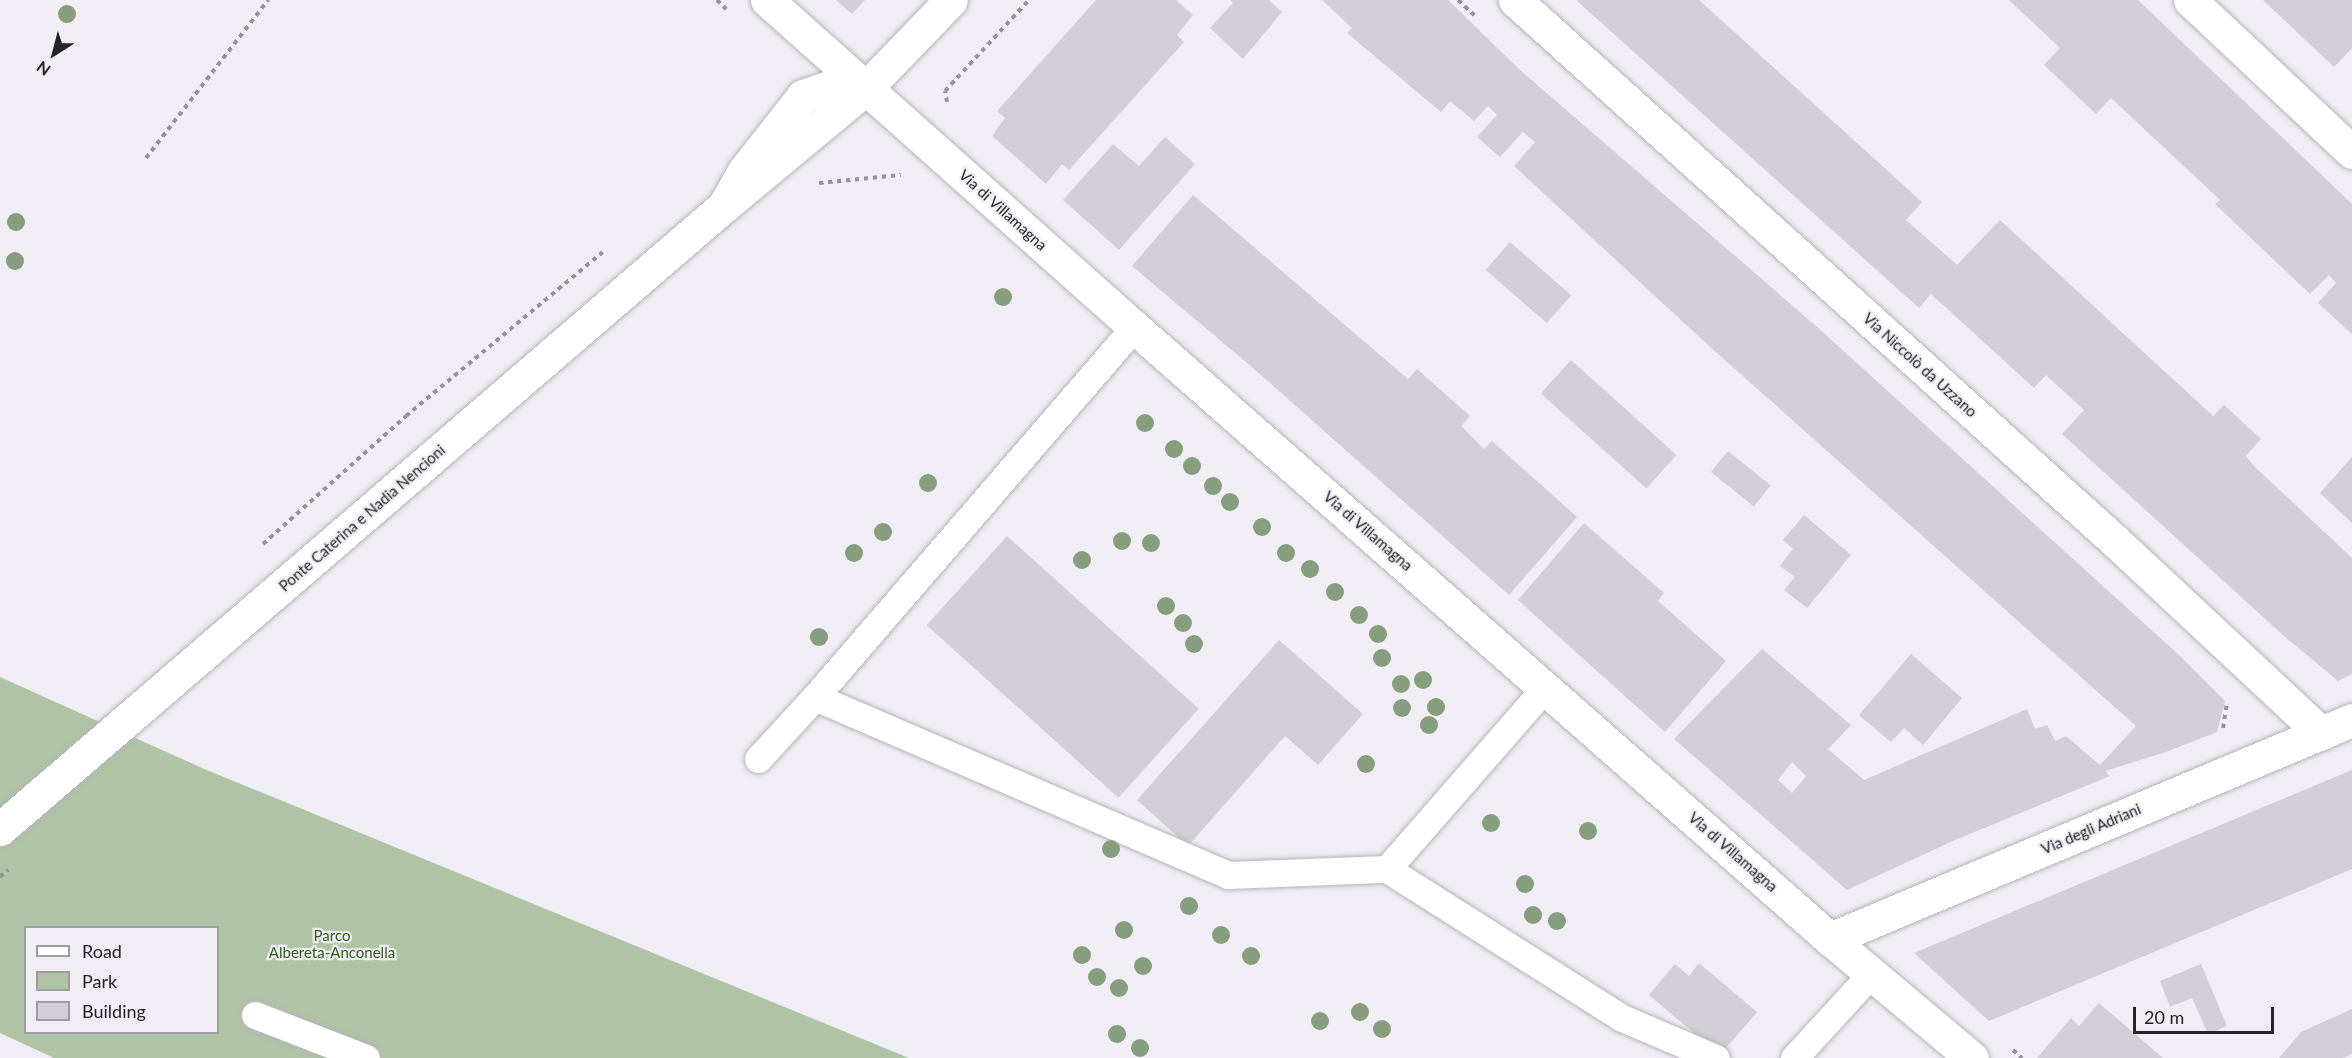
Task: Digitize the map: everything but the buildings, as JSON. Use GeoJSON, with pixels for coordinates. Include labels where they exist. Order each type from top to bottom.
{"type":"FeatureCollection","features":[{"type":"Feature","properties":{"kind":"main road","name":"Via di Villamagna"},"geometry":{"type":"LineString","coordinates":[[767,0],[1134,327],[1830,939],[1972,1058]]}},
{"type":"Feature","properties":{"kind":"main road","name":"Ponte Caterina e Nadia Nencioni"},"geometry":{"type":"LineString","coordinates":[[0,829],[724,206],[866,88],[951,0]]}},
{"type":"Feature","properties":{"kind":"main road","name":"Via Niccolò da Uzzano"},"geometry":{"type":"LineString","coordinates":[[1515,0],[2115,541],[2321,733]]}},
{"type":"Feature","properties":{"kind":"main road"},"geometry":{"type":"LineString","coordinates":[[2190,0],[2352,153]]}},
{"type":"Feature","properties":{"kind":"main road","name":"Via degli Adriani"},"geometry":{"type":"LineString","coordinates":[[1830,939],[2352,720]]}},
{"type":"Feature","properties":{"kind":"lane"},"geometry":{"type":"LineString","coordinates":[[758,759],[1134,327]]}},
{"type":"Feature","properties":{"kind":"lane"},"geometry":{"type":"LineString","coordinates":[[1387,869],[1546,687]]}},
{"type":"Feature","properties":{"kind":"lane"},"geometry":{"type":"LineString","coordinates":[[814,697],[1228,875],[1387,869],[1622,1018],[1716,1058]]}},
{"type":"Feature","properties":{"kind":"lane"},"geometry":{"type":"LineString","coordinates":[[1794,1058],[1871,974]]}},
{"type":"Feature","properties":{"kind":"lane"},"geometry":{"type":"LineString","coordinates":[[255,1015],[366,1058]]}},
{"type":"Feature","properties":{"kind":"path"},"geometry":{"type":"LineString","coordinates":[[146,158],[268,0]]}},
{"type":"Feature","properties":{"kind":"path"},"geometry":{"type":"LineString","coordinates":[[944,100],[945,91],[1029,0]]}},
{"type":"Feature","properties":{"kind":"path"},"geometry":{"type":"LineString","coordinates":[[259,548],[406,416],[608,248]]}},
{"type":"Feature","properties":{"kind":"green space","name":"Parco Albereta-Anconella"},"geometry":{"type":"Polygon","coordinates":[[[0,677],[202,768],[909,1058],[54,1058],[0,1033],[0,677]]]}}]}
